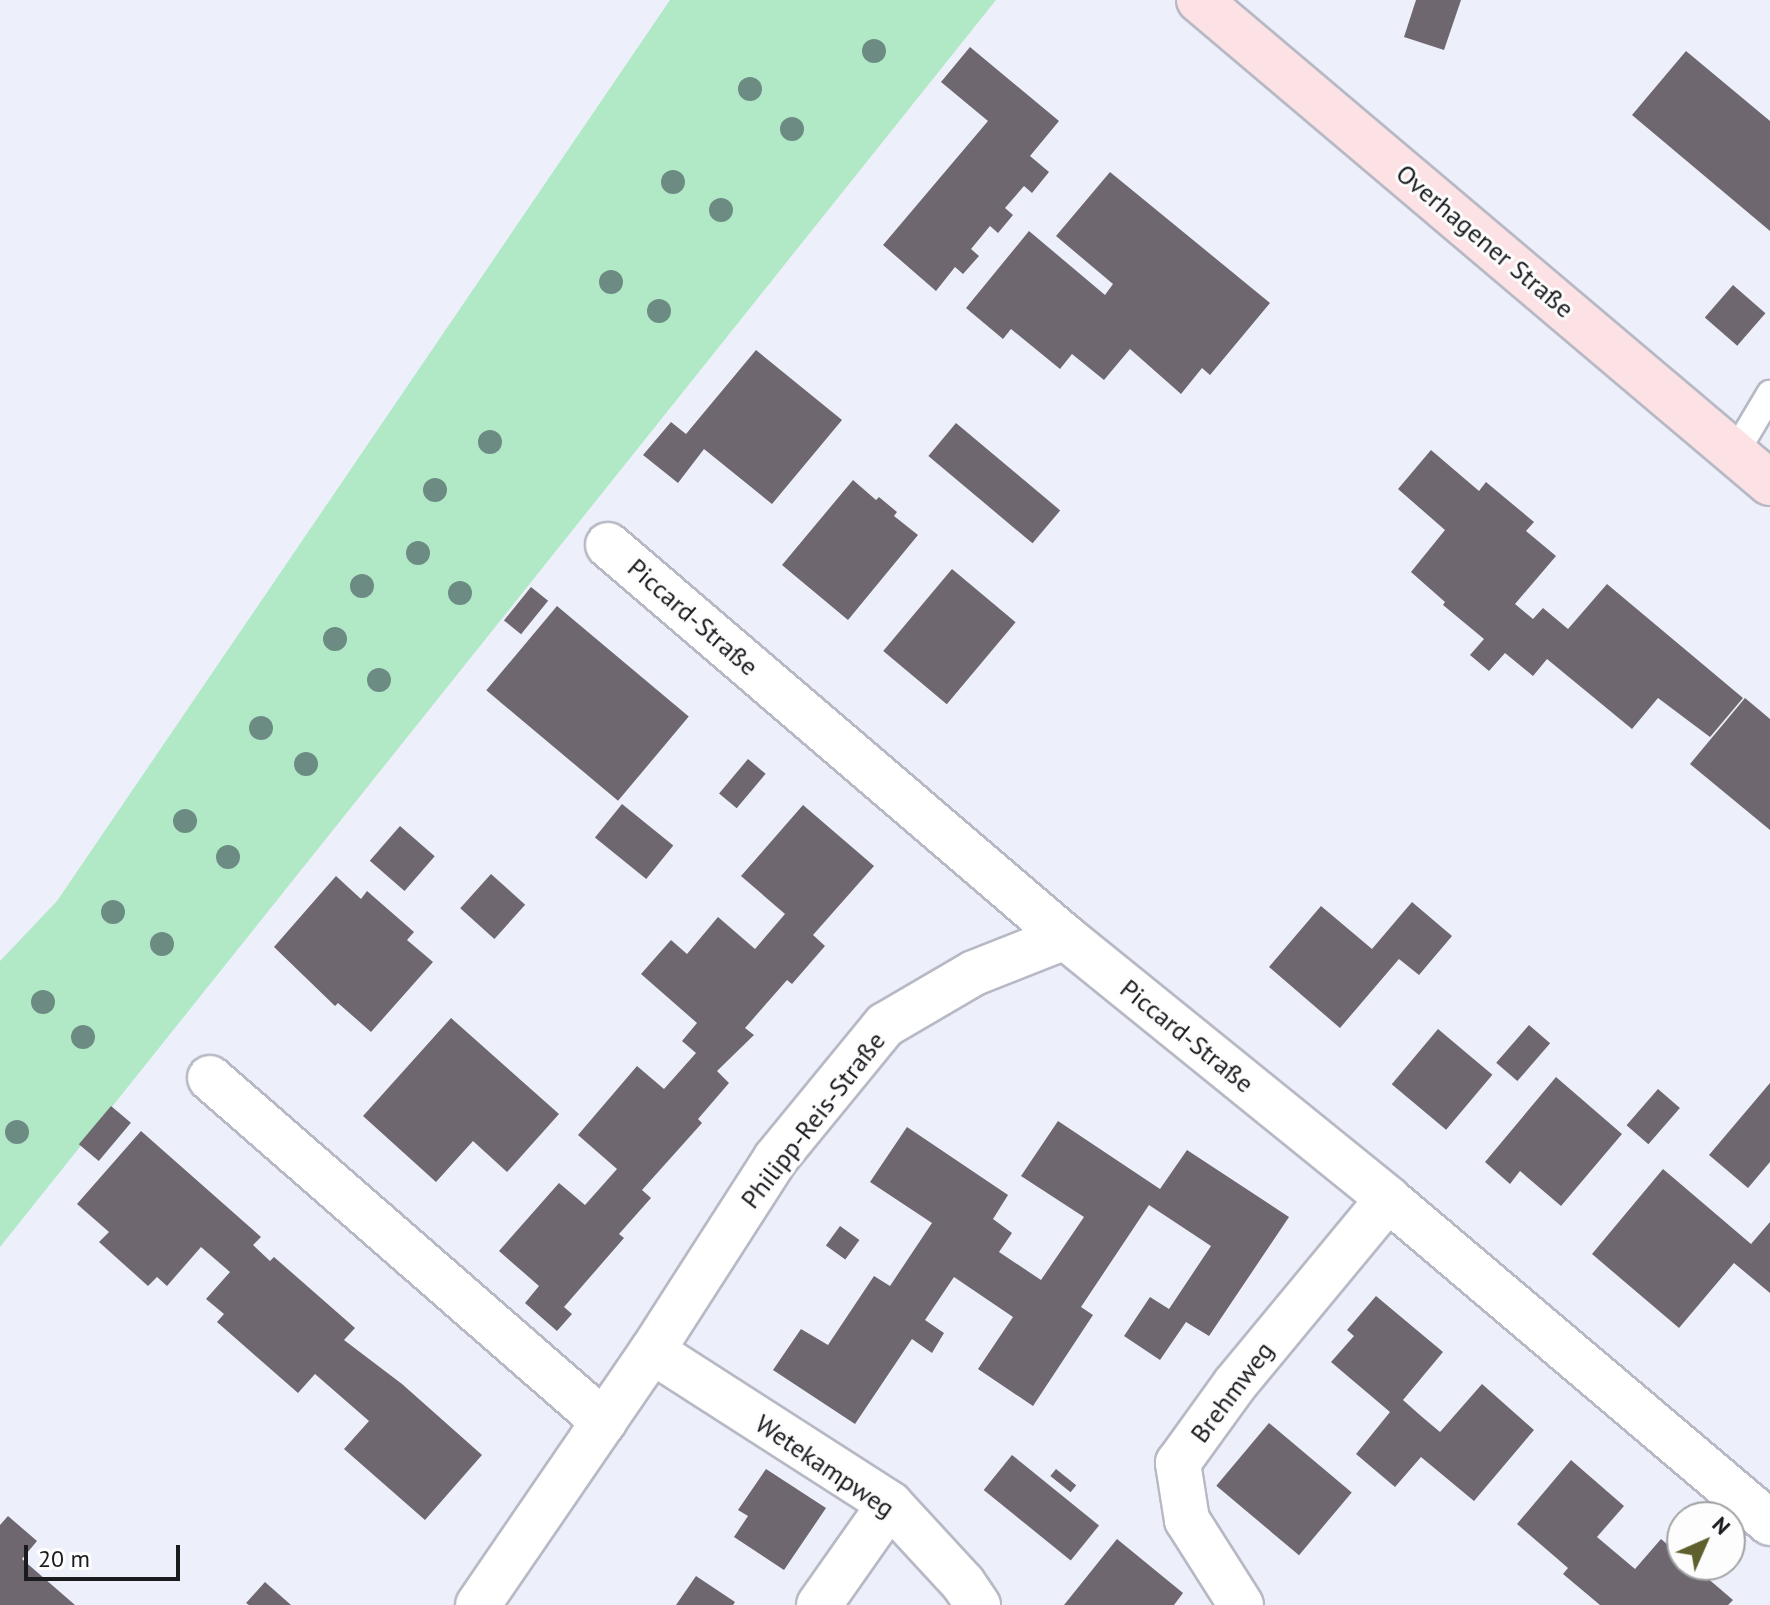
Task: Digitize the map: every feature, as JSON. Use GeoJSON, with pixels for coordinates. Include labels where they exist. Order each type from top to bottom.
{"type":"FeatureCollection","features":[{"type":"Feature","properties":{"kind":"main road","name":"Overhagener Straße"},"geometry":{"type":"LineString","coordinates":[[1199,0],[1770,483]]}},
{"type":"Feature","properties":{"kind":"street","name":"Piccard-Straße"},"geometry":{"type":"LineString","coordinates":[[608,545],[1065,937],[1388,1199],[1770,1523]]}},
{"type":"Feature","properties":{"kind":"street","name":"Philipp-Reis-Straße"},"geometry":{"type":"LineString","coordinates":[[478,1605],[652,1351],[776,1158],[885,1025],[974,973],[1065,937]]}},
{"type":"Feature","properties":{"kind":"street"},"geometry":{"type":"LineString","coordinates":[[210,1078],[604,1422]]}},
{"type":"Feature","properties":{"kind":"street","name":"Brehmweg"},"geometry":{"type":"LineString","coordinates":[[1241,1605],[1187,1520],[1178,1463],[1235,1384],[1388,1199]]}},
{"type":"Feature","properties":{"kind":"street","name":"Wetekampweg"},"geometry":{"type":"LineString","coordinates":[[652,1351],[890,1504],[963,1583],[978,1605]]}},
{"type":"Feature","properties":{"kind":"street"},"geometry":{"type":"LineString","coordinates":[[819,1605],[890,1504]]}},
{"type":"Feature","properties":{"kind":"lane"},"geometry":{"type":"LineString","coordinates":[[1735,453],[1770,394]]}},
{"type":"Feature","properties":{"kind":"green space"},"geometry":{"type":"Polygon","coordinates":[[[670,0],[996,0],[0,1247],[0,961],[57,901],[670,0]]]}},
{"type":"Feature","properties":{"kind":"building"},"geometry":{"type":"Polygon","coordinates":[[[1416,0],[1461,0],[1444,50],[1404,37],[1416,0]]]}},
{"type":"Feature","properties":{"kind":"building"},"geometry":{"type":"Polygon","coordinates":[[[970,47],[1059,121],[1030,156],[1049,172],[1032,193],[1024,186],[1005,208],[1013,215],[998,233],[990,226],[971,249],[979,256],[963,274],[955,267],[936,291],[883,245],[988,121],[941,82],[970,47]]]}},
{"type":"Feature","properties":{"kind":"building"},"geometry":{"type":"Polygon","coordinates":[[[1686,51],[1770,121],[1770,231],[1632,115],[1686,51]]]}},
{"type":"Feature","properties":{"kind":"building"},"geometry":{"type":"Polygon","coordinates":[[[1110,172],[1270,303],[1210,375],[1202,368],[1181,394],[1130,349],[1104,380],[1072,354],[1060,369],[1011,329],[1003,339],[966,308],[1029,231],[1105,295],[1113,284],[1056,236],[1110,172]]]}},
{"type":"Feature","properties":{"kind":"building"},"geometry":{"type":"Polygon","coordinates":[[[1733,285],[1765,313],[1737,346],[1705,317],[1733,285]]]}},
{"type":"Feature","properties":{"kind":"building"},"geometry":{"type":"Polygon","coordinates":[[[756,350],[842,420],[772,504],[704,449],[678,483],[643,455],[671,422],[686,434],[756,350]]]}},
{"type":"Feature","properties":{"kind":"building"},"geometry":{"type":"Polygon","coordinates":[[[956,423],[1060,510],[1033,543],[928,456],[956,423]]]}},
{"type":"Feature","properties":{"kind":"building"},"geometry":{"type":"Polygon","coordinates":[[[1431,450],[1479,491],[1486,482],[1534,522],[1526,531],[1556,556],[1515,604],[1533,619],[1543,608],[1568,629],[1607,584],[1743,698],[1710,737],[1658,698],[1632,729],[1547,659],[1533,676],[1505,653],[1489,671],[1470,655],[1484,639],[1443,605],[1445,602],[1411,572],[1445,530],[1398,489],[1431,450]]]}},
{"type":"Feature","properties":{"kind":"building"},"geometry":{"type":"Polygon","coordinates":[[[853,480],[876,500],[879,497],[897,512],[894,516],[918,535],[848,620],[782,565],[853,480]]]}},
{"type":"Feature","properties":{"kind":"building"},"geometry":{"type":"Polygon","coordinates":[[[952,569],[1016,622],[947,704],[883,651],[952,569]]]}},
{"type":"Feature","properties":{"kind":"building"},"geometry":{"type":"Polygon","coordinates":[[[531,587],[548,601],[521,634],[504,620],[531,587]]]}},
{"type":"Feature","properties":{"kind":"building"},"geometry":{"type":"Polygon","coordinates":[[[557,606],[689,717],[618,801],[486,690],[557,606]]]}},
{"type":"Feature","properties":{"kind":"building"},"geometry":{"type":"Polygon","coordinates":[[[1745,698],[1770,719],[1770,830],[1690,764],[1745,698]]]}},
{"type":"Feature","properties":{"kind":"building"},"geometry":{"type":"Polygon","coordinates":[[[748,759],[766,774],[737,808],[719,793],[748,759]]]}},
{"type":"Feature","properties":{"kind":"building"},"geometry":{"type":"Polygon","coordinates":[[[622,804],[673,846],[646,879],[595,837],[622,804]]]}},
{"type":"Feature","properties":{"kind":"building"},"geometry":{"type":"Polygon","coordinates":[[[803,805],[874,866],[813,935],[825,946],[792,984],[787,980],[745,1028],[754,1035],[717,1071],[729,1083],[698,1119],[702,1123],[642,1190],[651,1198],[619,1234],[624,1238],[564,1307],[572,1314],[557,1331],[525,1303],[539,1286],[499,1251],[559,1183],[585,1205],[617,1169],[578,1135],[637,1066],[664,1089],[696,1053],[682,1041],[697,1023],[641,974],[671,940],[687,954],[718,917],[755,949],[785,914],[741,876],[803,805]]]}},
{"type":"Feature","properties":{"kind":"building"},"geometry":{"type":"Polygon","coordinates":[[[400,826],[435,856],[405,891],[370,861],[400,826]]]}},
{"type":"Feature","properties":{"kind":"building"},"geometry":{"type":"Polygon","coordinates":[[[491,874],[525,905],[494,939],[460,908],[491,874]]]}},
{"type":"Feature","properties":{"kind":"building"},"geometry":{"type":"Polygon","coordinates":[[[336,876],[361,899],[367,891],[414,932],[407,940],[433,962],[371,1032],[338,1003],[335,1006],[274,947],[336,876]]]}},
{"type":"Feature","properties":{"kind":"building"},"geometry":{"type":"Polygon","coordinates":[[[1412,902],[1452,936],[1419,975],[1399,959],[1340,1028],[1269,967],[1321,906],[1372,949],[1412,902]]]}},
{"type":"Feature","properties":{"kind":"building"},"geometry":{"type":"Polygon","coordinates":[[[451,1018],[559,1114],[507,1172],[473,1141],[436,1182],[363,1116],[451,1018]]]}},
{"type":"Feature","properties":{"kind":"building"},"geometry":{"type":"Polygon","coordinates":[[[1529,1025],[1550,1043],[1517,1081],[1496,1063],[1529,1025]]]}},
{"type":"Feature","properties":{"kind":"building"},"geometry":{"type":"Polygon","coordinates":[[[1438,1029],[1492,1075],[1446,1130],[1392,1084],[1438,1029]]]}},
{"type":"Feature","properties":{"kind":"building"},"geometry":{"type":"Polygon","coordinates":[[[1556,1077],[1622,1134],[1561,1206],[1520,1171],[1510,1184],[1485,1162],[1556,1077]]]}},
{"type":"Feature","properties":{"kind":"building"},"geometry":{"type":"Polygon","coordinates":[[[1770,1083],[1770,1162],[1748,1188],[1709,1155],[1770,1083]]]}},
{"type":"Feature","properties":{"kind":"building"},"geometry":{"type":"Polygon","coordinates":[[[1658,1089],[1680,1108],[1648,1144],[1627,1125],[1658,1089]]]}},
{"type":"Feature","properties":{"kind":"building"},"geometry":{"type":"Polygon","coordinates":[[[111,1106],[131,1123],[99,1161],[79,1144],[111,1106]]]}},
{"type":"Feature","properties":{"kind":"building"},"geometry":{"type":"Polygon","coordinates":[[[1058,1121],[1160,1189],[1187,1150],[1289,1217],[1209,1336],[1186,1322],[1160,1360],[1124,1336],[1150,1297],[1169,1309],[1211,1246],[1149,1205],[1081,1307],[1093,1315],[1033,1406],[978,1369],[1013,1317],[954,1277],[925,1320],[944,1333],[932,1353],[912,1339],[855,1424],[773,1370],[801,1329],[828,1345],[874,1276],[890,1286],[932,1223],[870,1182],[907,1127],[1008,1195],[993,1219],[1012,1233],[999,1252],[1041,1280],[1084,1217],[1021,1176],[1058,1121]]]}},
{"type":"Feature","properties":{"kind":"building"},"geometry":{"type":"Polygon","coordinates":[[[141,1131],[261,1237],[253,1245],[270,1261],[274,1257],[355,1328],[344,1340],[402,1384],[482,1455],[425,1520],[344,1449],[369,1421],[315,1374],[298,1393],[217,1322],[224,1314],[206,1299],[230,1272],[201,1247],[167,1286],[157,1277],[148,1286],[99,1242],[109,1232],[77,1204],[141,1131]]]}},
{"type":"Feature","properties":{"kind":"building"},"geometry":{"type":"Polygon","coordinates":[[[1663,1169],[1751,1244],[1770,1222],[1770,1293],[1734,1263],[1679,1328],[1592,1254],[1663,1169]]]}},
{"type":"Feature","properties":{"kind":"building"},"geometry":{"type":"Polygon","coordinates":[[[840,1226],[859,1240],[845,1260],[826,1245],[840,1226]]]}},
{"type":"Feature","properties":{"kind":"building"},"geometry":{"type":"Polygon","coordinates":[[[1376,1296],[1443,1352],[1403,1400],[1421,1416],[1440,1432],[1482,1384],[1534,1430],[1474,1501],[1421,1457],[1395,1487],[1356,1454],[1390,1412],[1331,1362],[1354,1336],[1347,1330],[1376,1296]]]}},
{"type":"Feature","properties":{"kind":"building"},"geometry":{"type":"Polygon","coordinates":[[[1269,1423],[1352,1492],[1299,1555],[1216,1486],[1269,1423]]]}},
{"type":"Feature","properties":{"kind":"building"},"geometry":{"type":"Polygon","coordinates":[[[1012,1455],[1099,1525],[1071,1560],[984,1490],[1012,1455]]]}},
{"type":"Feature","properties":{"kind":"building"},"geometry":{"type":"Polygon","coordinates":[[[1571,1460],[1624,1506],[1597,1537],[1635,1569],[1661,1539],[1666,1543],[1666,1581],[1711,1581],[1733,1600],[1728,1605],[1600,1605],[1563,1574],[1568,1568],[1517,1524],[1571,1460]]]}},
{"type":"Feature","properties":{"kind":"building"},"geometry":{"type":"Polygon","coordinates":[[[766,1469],[826,1508],[784,1570],[734,1537],[748,1516],[738,1510],[766,1469]]]}},
{"type":"Feature","properties":{"kind":"building"},"geometry":{"type":"Polygon","coordinates":[[[1056,1469],[1076,1485],[1071,1492],[1050,1476],[1056,1469]]]}},
{"type":"Feature","properties":{"kind":"building"},"geometry":{"type":"Polygon","coordinates":[[[8,1516],[37,1541],[22,1559],[75,1605],[0,1605],[0,1525],[8,1516]]]}},
{"type":"Feature","properties":{"kind":"building"},"geometry":{"type":"Polygon","coordinates":[[[1117,1539],[1183,1593],[1174,1605],[1064,1605],[1117,1539]]]}},
{"type":"Feature","properties":{"kind":"building"},"geometry":{"type":"Polygon","coordinates":[[[696,1576],[735,1602],[733,1605],[676,1605],[696,1576]]]}},
{"type":"Feature","properties":{"kind":"building"},"geometry":{"type":"Polygon","coordinates":[[[265,1582],[291,1605],[246,1603],[265,1582]]]}}]}
